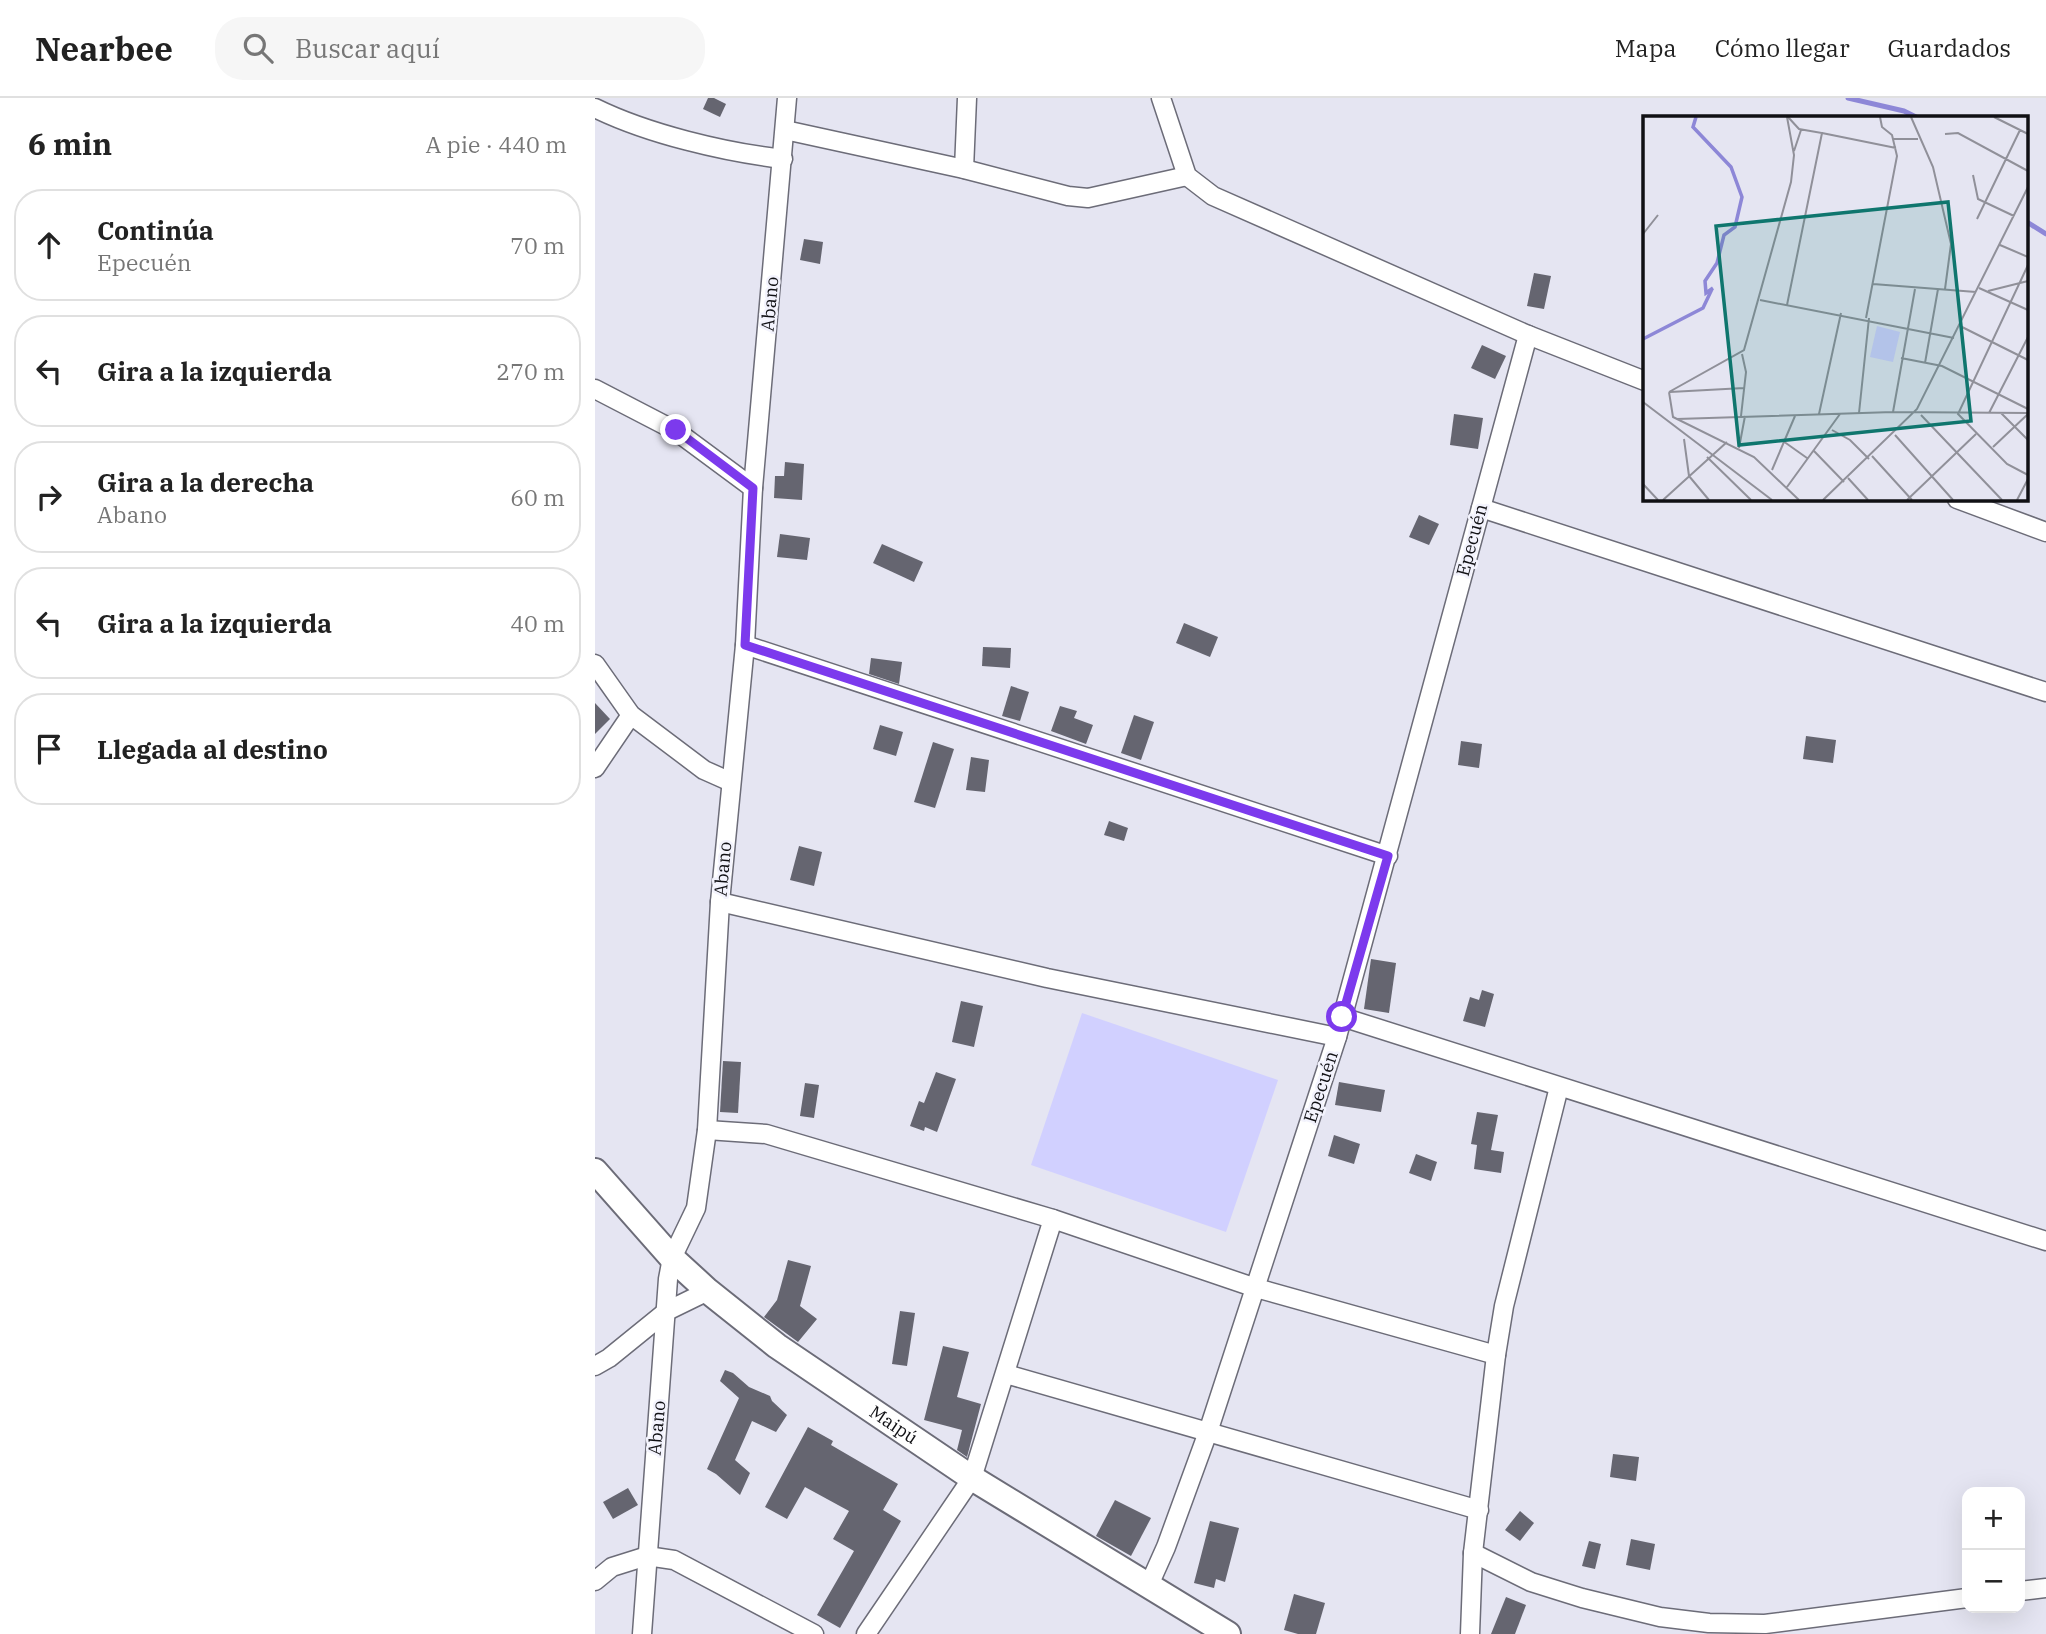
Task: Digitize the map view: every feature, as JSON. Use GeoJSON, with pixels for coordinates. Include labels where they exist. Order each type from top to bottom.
{"type":"FeatureCollection","features":[{"type":"Feature","properties":{"kind":"main road","name":"Maipú"},"geometry":{"type":"LineString","coordinates":[[595,1171],[672,1258],[708,1291],[807,1367],[972,1478],[1149,1585],[1221,1632]]}},
{"type":"Feature","properties":{"kind":"street","name":"Abano"},"geometry":{"type":"LineString","coordinates":[[642,1634],[668,1279],[672,1258],[696,1208],[706,1130],[720,902],[745,645],[753,488],[787,98]]}},
{"type":"Feature","properties":{"kind":"street"},"geometry":{"type":"LineString","coordinates":[[964,169],[967,98]]}},
{"type":"Feature","properties":{"kind":"street"},"geometry":{"type":"LineString","coordinates":[[1161,98],[1187,176],[1213,196],[1528,335],[1643,380]]}},
{"type":"Feature","properties":{"kind":"street"},"geometry":{"type":"LineString","coordinates":[[595,108],[669,135],[740,154],[783,159]]}},
{"type":"Feature","properties":{"kind":"street"},"geometry":{"type":"LineString","coordinates":[[785,130],[964,169],[1068,196],[1088,198],[1187,176]]}},
{"type":"Feature","properties":{"kind":"street","name":"Epecuén"},"geometry":{"type":"LineString","coordinates":[[1149,1585],[1166,1547],[1208,1432],[1337,1037],[1528,335]]}},
{"type":"Feature","properties":{"kind":"street"},"geometry":{"type":"LineString","coordinates":[[595,389],[676,430],[753,488]]}},
{"type":"Feature","properties":{"kind":"street"},"geometry":{"type":"LineString","coordinates":[[1960,500],[2046,532]]}},
{"type":"Feature","properties":{"kind":"street"},"geometry":{"type":"LineString","coordinates":[[1481,508],[2046,692]]}},
{"type":"Feature","properties":{"kind":"street"},"geometry":{"type":"LineString","coordinates":[[745,645],[1388,856]]}},
{"type":"Feature","properties":{"kind":"street"},"geometry":{"type":"LineString","coordinates":[[595,664],[631,715],[704,770],[731,782]]}},
{"type":"Feature","properties":{"kind":"street"},"geometry":{"type":"LineString","coordinates":[[595,768],[631,715]]}},
{"type":"Feature","properties":{"kind":"street"},"geometry":{"type":"LineString","coordinates":[[720,902],[1047,978],[1337,1037]]}},
{"type":"Feature","properties":{"kind":"street"},"geometry":{"type":"LineString","coordinates":[[1342,1017],[2046,1241]]}},
{"type":"Feature","properties":{"kind":"street"},"geometry":{"type":"LineString","coordinates":[[1470,1634],[1473,1553],[1496,1355],[1504,1306],[1559,1087]]}},
{"type":"Feature","properties":{"kind":"street"},"geometry":{"type":"LineString","coordinates":[[706,1130],[766,1134],[1053,1219],[1256,1288],[1496,1355]]}},
{"type":"Feature","properties":{"kind":"street"},"geometry":{"type":"LineString","coordinates":[[866,1634],[972,1478],[1053,1219]]}},
{"type":"Feature","properties":{"kind":"street"},"geometry":{"type":"LineString","coordinates":[[595,1366],[609,1358],[667,1311],[708,1291]]}},
{"type":"Feature","properties":{"kind":"street"},"geometry":{"type":"LineString","coordinates":[[1006,1374],[1479,1510]]}},
{"type":"Feature","properties":{"kind":"street"},"geometry":{"type":"LineString","coordinates":[[1473,1553],[1531,1582],[1582,1598],[1660,1617],[1709,1623],[1765,1624],[1962,1599]]}},
{"type":"Feature","properties":{"kind":"street"},"geometry":{"type":"LineString","coordinates":[[595,1581],[612,1567],[647,1556],[674,1560],[814,1634]]}},
{"type":"Feature","properties":{"kind":"street"},"geometry":{"type":"LineString","coordinates":[[2025,1590],[2046,1588]]}},
{"type":"Feature","properties":{"kind":"shaded area"},"geometry":{"type":"Polygon","coordinates":[[[1082,1013],[1278,1080],[1226,1232],[1031,1165],[1082,1013]]]}},
{"type":"Feature","properties":{"kind":"building"},"geometry":{"type":"Polygon","coordinates":[[[708,98],[726,104],[720,117],[703,109],[708,98]]]}},
{"type":"Feature","properties":{"kind":"building"},"geometry":{"type":"Polygon","coordinates":[[[804,239],[823,242],[820,264],[800,260],[804,239]]]}},
{"type":"Feature","properties":{"kind":"building"},"geometry":{"type":"Polygon","coordinates":[[[1534,273],[1551,276],[1544,309],[1527,306],[1534,273]]]}},
{"type":"Feature","properties":{"kind":"building"},"geometry":{"type":"Polygon","coordinates":[[[1482,345],[1506,356],[1495,379],[1471,368],[1482,345]]]}},
{"type":"Feature","properties":{"kind":"building"},"geometry":{"type":"Polygon","coordinates":[[[1454,414],[1483,418],[1478,449],[1450,445],[1454,414]]]}},
{"type":"Feature","properties":{"kind":"building"},"geometry":{"type":"Polygon","coordinates":[[[785,462],[804,464],[802,500],[774,498],[775,476],[784,476],[785,462]]]}},
{"type":"Feature","properties":{"kind":"building"},"geometry":{"type":"Polygon","coordinates":[[[1419,515],[1439,524],[1429,545],[1409,537],[1419,515]]]}},
{"type":"Feature","properties":{"kind":"building"},"geometry":{"type":"Polygon","coordinates":[[[780,534],[810,538],[807,560],[777,557],[780,534]]]}},
{"type":"Feature","properties":{"kind":"building"},"geometry":{"type":"Polygon","coordinates":[[[882,544],[923,562],[914,582],[873,563],[882,544]]]}},
{"type":"Feature","properties":{"kind":"building"},"geometry":{"type":"Polygon","coordinates":[[[1184,623],[1218,637],[1210,657],[1176,643],[1184,623]]]}},
{"type":"Feature","properties":{"kind":"building"},"geometry":{"type":"Polygon","coordinates":[[[983,647],[1011,648],[1010,668],[982,666],[983,647]]]}},
{"type":"Feature","properties":{"kind":"building"},"geometry":{"type":"Polygon","coordinates":[[[871,658],[902,662],[899,684],[869,674],[871,658]]]}},
{"type":"Feature","properties":{"kind":"building"},"geometry":{"type":"Polygon","coordinates":[[[1011,686],[1029,692],[1020,721],[1002,716],[1011,686]]]}},
{"type":"Feature","properties":{"kind":"building"},"geometry":{"type":"Polygon","coordinates":[[[595,703],[610,719],[595,734],[595,703]]]}},
{"type":"Feature","properties":{"kind":"building"},"geometry":{"type":"Polygon","coordinates":[[[1060,706],[1077,711],[1074,718],[1093,725],[1086,744],[1051,731],[1060,706]]]}},
{"type":"Feature","properties":{"kind":"building"},"geometry":{"type":"Polygon","coordinates":[[[1134,715],[1154,722],[1141,760],[1121,753],[1134,715]]]}},
{"type":"Feature","properties":{"kind":"building"},"geometry":{"type":"Polygon","coordinates":[[[880,725],[903,732],[896,756],[873,749],[880,725]]]}},
{"type":"Feature","properties":{"kind":"building"},"geometry":{"type":"Polygon","coordinates":[[[1806,736],[1836,740],[1833,763],[1803,759],[1806,736]]]}},
{"type":"Feature","properties":{"kind":"building"},"geometry":{"type":"Polygon","coordinates":[[[1461,741],[1482,744],[1479,768],[1458,765],[1461,741]]]}},
{"type":"Feature","properties":{"kind":"building"},"geometry":{"type":"Polygon","coordinates":[[[933,742],[954,749],[935,808],[914,802],[933,742]]]}},
{"type":"Feature","properties":{"kind":"building"},"geometry":{"type":"Polygon","coordinates":[[[971,757],[989,760],[985,792],[966,790],[971,757]]]}},
{"type":"Feature","properties":{"kind":"building"},"geometry":{"type":"Polygon","coordinates":[[[1109,821],[1128,828],[1124,841],[1104,835],[1109,821]]]}},
{"type":"Feature","properties":{"kind":"building"},"geometry":{"type":"Polygon","coordinates":[[[799,846],[822,852],[814,886],[790,880],[799,846]]]}},
{"type":"Feature","properties":{"kind":"building"},"geometry":{"type":"Polygon","coordinates":[[[1371,959],[1396,963],[1389,1013],[1364,1009],[1371,959]]]}},
{"type":"Feature","properties":{"kind":"building"},"geometry":{"type":"Polygon","coordinates":[[[1482,990],[1494,994],[1485,1027],[1463,1021],[1470,997],[1479,1000],[1482,990]]]}},
{"type":"Feature","properties":{"kind":"building"},"geometry":{"type":"Polygon","coordinates":[[[961,1001],[983,1006],[974,1047],[952,1042],[961,1001]]]}},
{"type":"Feature","properties":{"kind":"building"},"geometry":{"type":"Polygon","coordinates":[[[723,1061],[741,1062],[738,1113],[720,1112],[723,1061]]]}},
{"type":"Feature","properties":{"kind":"building"},"geometry":{"type":"Polygon","coordinates":[[[936,1072],[956,1079],[937,1132],[925,1127],[924,1131],[910,1126],[919,1101],[924,1103],[936,1072]]]}},
{"type":"Feature","properties":{"kind":"building"},"geometry":{"type":"Polygon","coordinates":[[[1339,1082],[1385,1090],[1381,1112],[1335,1105],[1339,1082]]]}},
{"type":"Feature","properties":{"kind":"building"},"geometry":{"type":"Polygon","coordinates":[[[805,1083],[819,1085],[814,1118],[800,1116],[805,1083]]]}},
{"type":"Feature","properties":{"kind":"building"},"geometry":{"type":"Polygon","coordinates":[[[1477,1112],[1498,1115],[1491,1150],[1504,1152],[1501,1173],[1474,1169],[1477,1145],[1471,1144],[1477,1112]]]}},
{"type":"Feature","properties":{"kind":"building"},"geometry":{"type":"Polygon","coordinates":[[[1334,1135],[1360,1144],[1354,1164],[1328,1156],[1334,1135]]]}},
{"type":"Feature","properties":{"kind":"building"},"geometry":{"type":"Polygon","coordinates":[[[1416,1154],[1437,1162],[1431,1181],[1409,1173],[1416,1154]]]}},
{"type":"Feature","properties":{"kind":"building"},"geometry":{"type":"Polygon","coordinates":[[[788,1260],[811,1266],[800,1306],[817,1319],[798,1342],[764,1317],[777,1300],[788,1260]]]}},
{"type":"Feature","properties":{"kind":"building"},"geometry":{"type":"Polygon","coordinates":[[[900,1311],[915,1313],[907,1366],[892,1364],[900,1311]]]}},
{"type":"Feature","properties":{"kind":"building"},"geometry":{"type":"Polygon","coordinates":[[[943,1346],[969,1352],[957,1397],[981,1404],[967,1457],[957,1450],[962,1430],[924,1420],[943,1346]]]}},
{"type":"Feature","properties":{"kind":"building"},"geometry":{"type":"Polygon","coordinates":[[[725,1370],[733,1373],[749,1387],[770,1396],[787,1415],[776,1432],[752,1421],[735,1460],[750,1473],[740,1495],[707,1469],[739,1398],[720,1381],[725,1370]]]}},
{"type":"Feature","properties":{"kind":"building"},"geometry":{"type":"Polygon","coordinates":[[[808,1427],[833,1441],[831,1445],[898,1484],[883,1510],[901,1521],[840,1628],[817,1615],[854,1551],[833,1539],[849,1511],[805,1487],[787,1519],[765,1507],[808,1427]]]}},
{"type":"Feature","properties":{"kind":"building"},"geometry":{"type":"Polygon","coordinates":[[[1613,1454],[1639,1457],[1636,1481],[1610,1477],[1613,1454]]]}},
{"type":"Feature","properties":{"kind":"building"},"geometry":{"type":"Polygon","coordinates":[[[628,1488],[638,1505],[613,1519],[603,1502],[628,1488]]]}},
{"type":"Feature","properties":{"kind":"building"},"geometry":{"type":"Polygon","coordinates":[[[1115,1500],[1151,1518],[1131,1556],[1096,1536],[1115,1500]]]}},
{"type":"Feature","properties":{"kind":"building"},"geometry":{"type":"Polygon","coordinates":[[[1520,1511],[1534,1523],[1520,1541],[1505,1530],[1520,1511]]]}},
{"type":"Feature","properties":{"kind":"building"},"geometry":{"type":"Polygon","coordinates":[[[1210,1521],[1239,1528],[1225,1582],[1216,1579],[1214,1588],[1194,1583],[1210,1521]]]}},
{"type":"Feature","properties":{"kind":"building"},"geometry":{"type":"Polygon","coordinates":[[[1631,1539],[1655,1544],[1650,1570],[1626,1565],[1631,1539]]]}},
{"type":"Feature","properties":{"kind":"building"},"geometry":{"type":"Polygon","coordinates":[[[1589,1541],[1601,1544],[1595,1569],[1582,1566],[1589,1541]]]}},
{"type":"Feature","properties":{"kind":"building"},"geometry":{"type":"Polygon","coordinates":[[[1294,1594],[1325,1603],[1316,1634],[1298,1634],[1284,1630],[1294,1594]]]}},
{"type":"Feature","properties":{"kind":"building"},"geometry":{"type":"Polygon","coordinates":[[[1506,1597],[1526,1605],[1515,1634],[1491,1634],[1506,1597]]]}},
{"type":"Feature","properties":{"kind":"waterway"},"geometry":{"type":"LineString","coordinates":[[1848,98],[1904,111],[1914,116]]}},
{"type":"Feature","properties":{"kind":"waterway"},"geometry":{"type":"LineString","coordinates":[[2029,223],[2046,234]]}},
{"type":"Feature","properties":{"kind":"route"},"geometry":{"type":"LineString","coordinates":[[676,430],[753,488],[745,645],[1388,856],[1342,1017]]}}]}
